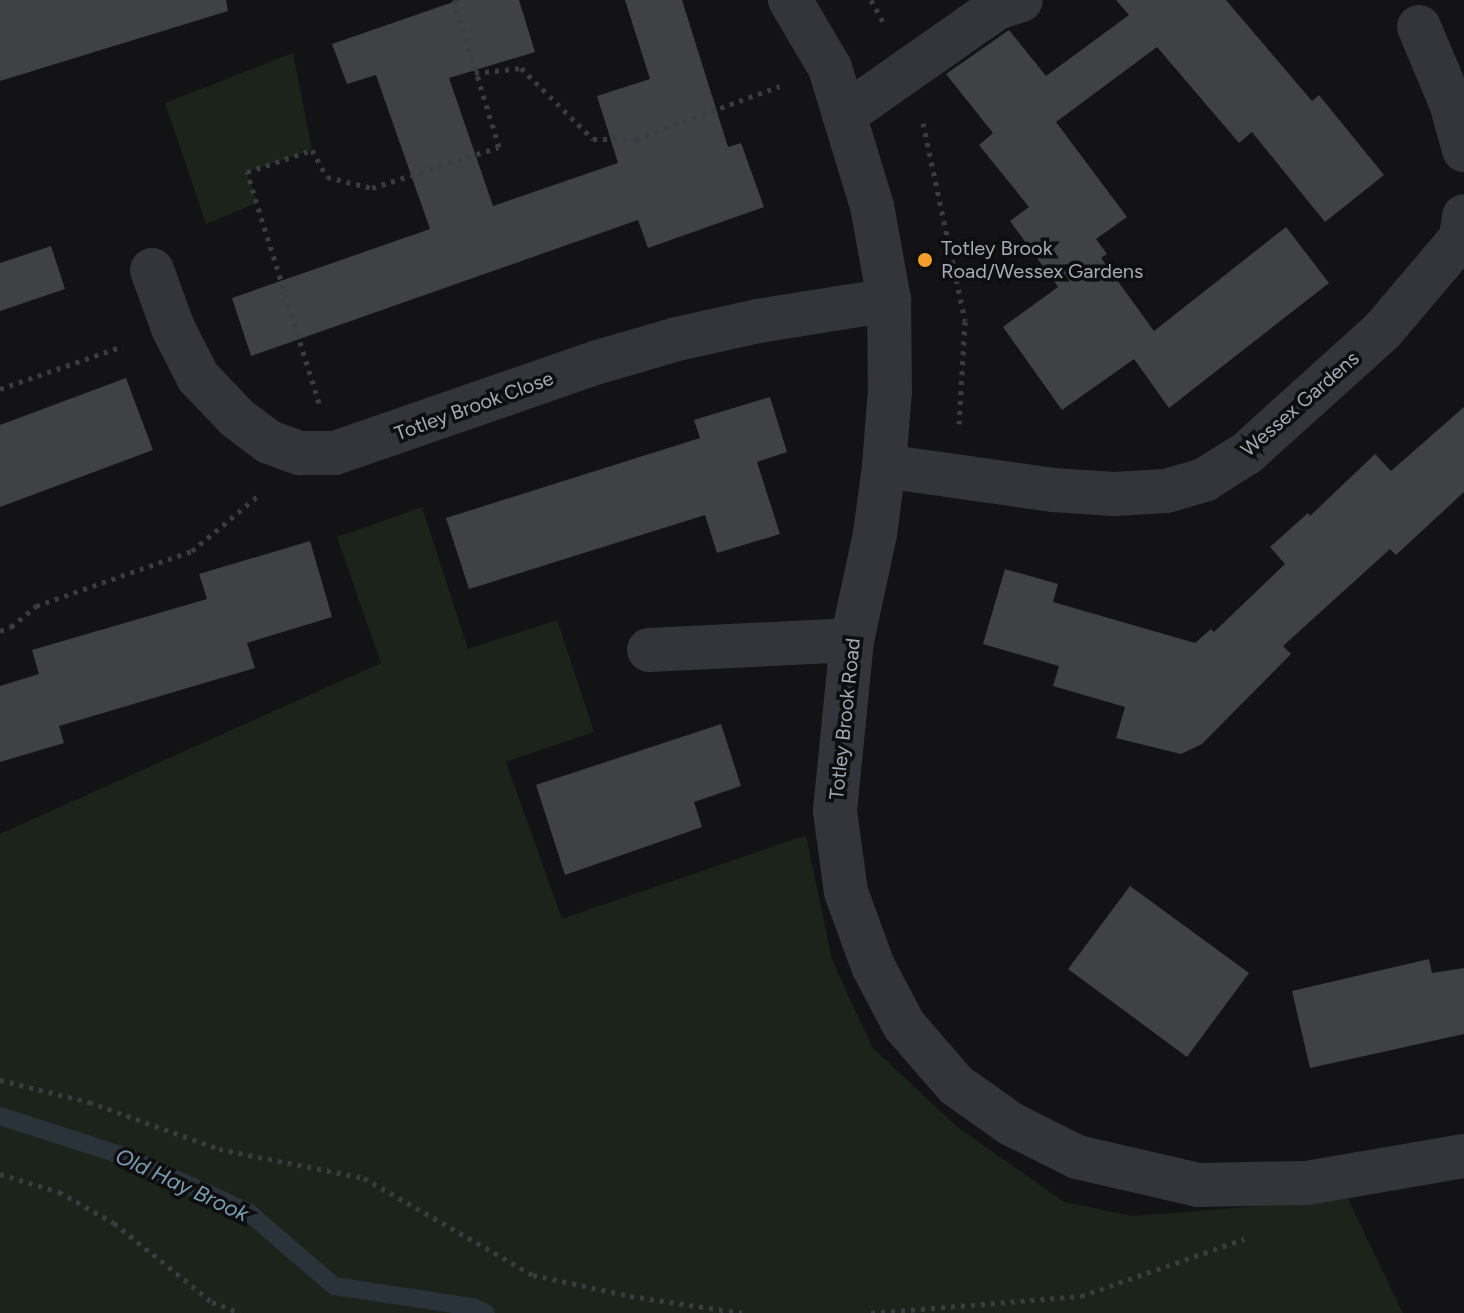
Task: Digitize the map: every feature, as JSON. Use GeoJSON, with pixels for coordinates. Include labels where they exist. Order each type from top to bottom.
{"type":"FeatureCollection","features":[{"type":"Feature","properties":{"kind":"street","name":"Totley Brook Road"},"geometry":{"type":"LineString","coordinates":[[790,0],[830,68],[872,206],[889,300],[890,390],[884,466],[875,534],[852,640],[835,811],[846,892],[873,966],[904,1025],[956,1085],[1011,1124],[1077,1157],[1198,1185],[1307,1183],[1464,1156]]}},
{"type":"Feature","properties":{"kind":"street"},"geometry":{"type":"LineString","coordinates":[[844,115],[997,8],[1021,0]]}},
{"type":"Feature","properties":{"kind":"street"},"geometry":{"type":"LineString","coordinates":[[1419,27],[1451,103],[1464,150]]}},
{"type":"Feature","properties":{"kind":"street","name":"Wessex Gardens"},"geometry":{"type":"LineString","coordinates":[[884,466],[1114,494],[1166,491],[1204,480],[1247,453],[1383,330],[1461,238],[1464,216]]}},
{"type":"Feature","properties":{"kind":"street"},"geometry":{"type":"LineString","coordinates":[[152,270],[173,328],[198,377],[237,418],[269,442],[317,453]]}},
{"type":"Feature","properties":{"kind":"street","name":"Totley Brook Close"},"geometry":{"type":"LineString","coordinates":[[317,453],[677,339],[758,321],[889,300]]}},
{"type":"Feature","properties":{"kind":"street"},"geometry":{"type":"LineString","coordinates":[[649,650],[852,640]]}},
{"type":"Feature","properties":{"kind":"path"},"geometry":{"type":"LineString","coordinates":[[0,631],[11,627],[36,606],[192,551],[271,485],[317,453],[247,172],[312,150],[327,177],[372,188],[499,147],[454,0]]}},
{"type":"Feature","properties":{"kind":"path"},"geometry":{"type":"LineString","coordinates":[[871,0],[910,69],[965,321],[955,477]]}},
{"type":"Feature","properties":{"kind":"path"},"geometry":{"type":"LineString","coordinates":[[475,73],[521,68],[593,139],[636,139],[830,68]]}},
{"type":"Feature","properties":{"kind":"path"},"geometry":{"type":"LineString","coordinates":[[0,389],[173,328]]}},
{"type":"Feature","properties":{"kind":"path"},"geometry":{"type":"LineString","coordinates":[[0,1080],[89,1102],[219,1149],[364,1178],[533,1275],[630,1296],[742,1313]]}},
{"type":"Feature","properties":{"kind":"path"},"geometry":{"type":"LineString","coordinates":[[0,1174],[73,1199],[114,1223],[212,1302],[240,1313]]}},
{"type":"Feature","properties":{"kind":"path"},"geometry":{"type":"LineString","coordinates":[[871,1313],[1081,1296],[1246,1239],[1307,1183]]}},
{"type":"Feature","properties":{"kind":"shaded area"},"geometry":{"type":"Polygon","coordinates":[[[293,53],[312,150],[247,172],[257,203],[206,224],[165,103],[293,53]]]}},
{"type":"Feature","properties":{"kind":"shaded area"},"geometry":{"type":"Polygon","coordinates":[[[422,507],[468,649],[557,620],[594,732],[506,762],[562,919],[806,835],[832,960],[872,1047],[956,1126],[1064,1202],[1132,1216],[1348,1199],[1403,1313],[0,1313],[0,834],[381,663],[337,537],[422,507]]]}},
{"type":"Feature","properties":{"kind":"building"},"geometry":{"type":"Polygon","coordinates":[[[0,0],[226,0],[228,11],[0,81],[0,0]]]}},
{"type":"Feature","properties":{"kind":"building"},"geometry":{"type":"Polygon","coordinates":[[[459,0],[519,0],[535,52],[449,78],[493,206],[618,163],[597,96],[650,79],[625,0],[682,0],[728,147],[741,143],[764,207],[648,248],[638,220],[251,356],[232,298],[430,229],[376,75],[347,84],[332,44],[459,0]]]}},
{"type":"Feature","properties":{"kind":"building"},"geometry":{"type":"Polygon","coordinates":[[[1116,0],[1226,0],[1312,101],[1319,95],[1384,175],[1325,222],[1252,132],[1239,143],[1157,47],[1056,122],[1127,217],[1096,239],[1107,254],[1101,258],[1154,331],[1286,227],[1329,283],[1169,408],[1134,359],[1062,410],[1003,327],[1058,287],[1010,221],[1029,207],[979,145],[993,133],[946,74],[1009,30],[1046,76],[1129,15],[1116,0]]]}},
{"type":"Feature","properties":{"kind":"building"},"geometry":{"type":"Polygon","coordinates":[[[51,246],[65,289],[0,311],[0,263],[51,246]]]}},
{"type":"Feature","properties":{"kind":"building"},"geometry":{"type":"Polygon","coordinates":[[[126,378],[153,450],[0,507],[0,425],[126,378]]]}},
{"type":"Feature","properties":{"kind":"building"},"geometry":{"type":"Polygon","coordinates":[[[770,397],[787,452],[757,462],[780,534],[717,553],[705,515],[469,589],[446,518],[700,438],[694,420],[770,397]]]}},
{"type":"Feature","properties":{"kind":"building"},"geometry":{"type":"Polygon","coordinates":[[[1464,407],[1464,492],[1396,555],[1390,549],[1283,646],[1291,654],[1202,744],[1181,754],[1116,738],[1125,707],[1053,686],[1059,666],[983,644],[1005,569],[1058,584],[1053,602],[1195,643],[1211,629],[1214,632],[1285,564],[1270,547],[1308,513],[1310,516],[1375,454],[1391,471],[1464,407]]]}},
{"type":"Feature","properties":{"kind":"building"},"geometry":{"type":"Polygon","coordinates":[[[310,541],[332,617],[247,643],[255,668],[59,726],[64,743],[0,762],[0,686],[39,674],[32,650],[207,599],[199,574],[310,541]]]}},
{"type":"Feature","properties":{"kind":"building"},"geometry":{"type":"Polygon","coordinates":[[[721,724],[741,786],[694,802],[702,827],[565,875],[536,785],[721,724]]]}},
{"type":"Feature","properties":{"kind":"building"},"geometry":{"type":"Polygon","coordinates":[[[1130,886],[1249,973],[1187,1057],[1068,969],[1130,886]]]}},
{"type":"Feature","properties":{"kind":"building"},"geometry":{"type":"Polygon","coordinates":[[[1429,959],[1432,973],[1464,968],[1464,1034],[1310,1068],[1292,991],[1429,959]]]}},
{"type":"Feature","properties":{"kind":"waterway","name":"Old Hay Brook"},"geometry":{"type":"LineString","coordinates":[[0,1116],[127,1157],[248,1212],[334,1286],[473,1307],[486,1313]]}},
{"type":"Feature","properties":{"kind":"place","name":"Totley Brook Road/Wessex Gardens"},"geometry":{"type":"Point","coordinates":[925,260]}}]}
